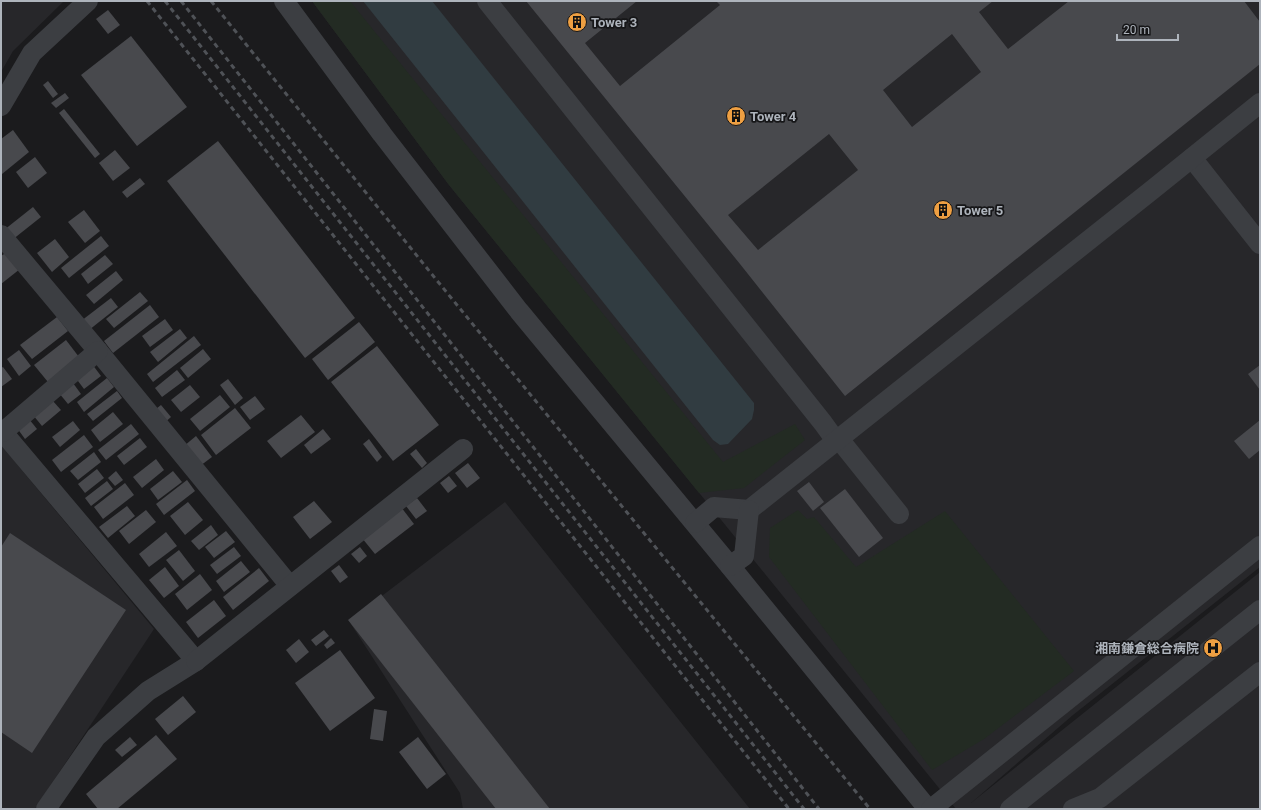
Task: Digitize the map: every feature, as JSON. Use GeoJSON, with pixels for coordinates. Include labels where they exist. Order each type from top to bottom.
{"type":"FeatureCollection","features":[{"type":"Feature","properties":{"kind":"street"},"geometry":{"type":"LineString","coordinates":[[1,106],[32,53],[88,1]]}},
{"type":"Feature","properties":{"kind":"street"},"geometry":{"type":"LineString","coordinates":[[284,1],[382,134],[519,311],[695,523],[928,809]]}},
{"type":"Feature","properties":{"kind":"street"},"geometry":{"type":"LineString","coordinates":[[487,1],[809,404],[899,514]]}},
{"type":"Feature","properties":{"kind":"street"},"geometry":{"type":"LineString","coordinates":[[695,523],[714,507],[749,510],[1260,103]]}},
{"type":"Feature","properties":{"kind":"street"},"geometry":{"type":"LineString","coordinates":[[1192,158],[1260,244]]}},
{"type":"Feature","properties":{"kind":"street"},"geometry":{"type":"LineString","coordinates":[[1,235],[290,586]]}},
{"type":"Feature","properties":{"kind":"street"},"geometry":{"type":"LineString","coordinates":[[98,351],[2,431],[196,660]]}},
{"type":"Feature","properties":{"kind":"street"},"geometry":{"type":"LineString","coordinates":[[46,809],[96,737],[148,691],[196,660],[463,449]]}},
{"type":"Feature","properties":{"kind":"street"},"geometry":{"type":"LineString","coordinates":[[730,566],[744,556],[749,510]]}},
{"type":"Feature","properties":{"kind":"street"},"geometry":{"type":"LineString","coordinates":[[931,809],[1260,546]]}},
{"type":"Feature","properties":{"kind":"street"},"geometry":{"type":"LineString","coordinates":[[1010,809],[1260,610]]}},
{"type":"Feature","properties":{"kind":"street"},"geometry":{"type":"LineString","coordinates":[[1073,809],[1100,798],[1260,672]]}},
{"type":"Feature","properties":{"kind":"shaded area"},"geometry":{"type":"Polygon","coordinates":[[[1,1],[64,1],[13,51],[1,72],[1,1]]]}},
{"type":"Feature","properties":{"kind":"shaded area"},"geometry":{"type":"Polygon","coordinates":[[[312,1],[1260,1],[1260,567],[1073,715],[971,803],[1260,572],[1260,809],[956,809],[449,185],[312,1]]]}},
{"type":"Feature","properties":{"kind":"shaded area"},"geometry":{"type":"Polygon","coordinates":[[[312,1],[350,1],[723,462],[795,424],[805,440],[744,488],[699,493],[449,185],[312,1]]]}},
{"type":"Feature","properties":{"kind":"shaded area"},"geometry":{"type":"Polygon","coordinates":[[[363,1],[432,1],[754,403],[752,419],[728,444],[720,445],[713,440],[363,1]]]}},
{"type":"Feature","properties":{"kind":"shaded area"},"geometry":{"type":"Polygon","coordinates":[[[1,445],[154,629],[35,809],[1,809],[1,445]]]}},
{"type":"Feature","properties":{"kind":"shaded area"},"geometry":{"type":"Polygon","coordinates":[[[505,502],[750,809],[463,809],[460,793],[349,621],[505,502]]]}},
{"type":"Feature","properties":{"kind":"shaded area"},"geometry":{"type":"Polygon","coordinates":[[[798,510],[807,519],[814,517],[856,567],[945,511],[1074,671],[984,739],[932,770],[769,557],[770,528],[798,510]]]}},
{"type":"Feature","properties":{"kind":"building","name":"Tower 5"},"geometry":{"type":"Polygon","coordinates":[[[526,1],[637,1],[585,43],[620,86],[720,5],[716,1],[993,1],[979,12],[1008,49],[1069,1],[1244,1],[1260,22],[1260,64],[845,396],[740,264],[526,1]],[[952,34],[883,90],[912,127],[981,72],[952,34]],[[829,134],[728,215],[758,250],[858,170],[829,134]]]}},
{"type":"Feature","properties":{"kind":"building"},"geometry":{"type":"Polygon","coordinates":[[[108,10],[120,25],[108,34],[96,19],[108,10]]]}},
{"type":"Feature","properties":{"kind":"building"},"geometry":{"type":"Polygon","coordinates":[[[131,36],[187,107],[137,146],[81,75],[131,36]]]}},
{"type":"Feature","properties":{"kind":"building"},"geometry":{"type":"Polygon","coordinates":[[[48,81],[58,94],[53,98],[43,85],[48,81]]]}},
{"type":"Feature","properties":{"kind":"building"},"geometry":{"type":"Polygon","coordinates":[[[65,93],[69,98],[56,108],[51,103],[65,93]]]}},
{"type":"Feature","properties":{"kind":"building"},"geometry":{"type":"Polygon","coordinates":[[[64,109],[100,154],[95,158],[59,113],[64,109]]]}},
{"type":"Feature","properties":{"kind":"building"},"geometry":{"type":"Polygon","coordinates":[[[13,130],[29,152],[2,174],[1,139],[13,130]]]}},
{"type":"Feature","properties":{"kind":"building"},"geometry":{"type":"Polygon","coordinates":[[[218,141],[355,318],[305,358],[167,181],[218,141]]]}},
{"type":"Feature","properties":{"kind":"building"},"geometry":{"type":"Polygon","coordinates":[[[115,150],[130,168],[113,181],[99,163],[115,150]]]}},
{"type":"Feature","properties":{"kind":"building"},"geometry":{"type":"Polygon","coordinates":[[[35,157],[47,173],[28,188],[16,172],[35,157]]]}},
{"type":"Feature","properties":{"kind":"building"},"geometry":{"type":"Polygon","coordinates":[[[140,178],[145,184],[127,198],[122,192],[140,178]]]}},
{"type":"Feature","properties":{"kind":"building"},"geometry":{"type":"Polygon","coordinates":[[[33,207],[41,217],[12,240],[4,230],[33,207]]]}},
{"type":"Feature","properties":{"kind":"building"},"geometry":{"type":"Polygon","coordinates":[[[84,210],[100,231],[85,243],[68,222],[84,210]]]}},
{"type":"Feature","properties":{"kind":"building"},"geometry":{"type":"Polygon","coordinates":[[[101,236],[109,246],[69,278],[61,268],[101,236]]]}},
{"type":"Feature","properties":{"kind":"building"},"geometry":{"type":"Polygon","coordinates":[[[55,239],[69,257],[52,272],[37,253],[55,239]]]}},
{"type":"Feature","properties":{"kind":"building"},"geometry":{"type":"Polygon","coordinates":[[[7,252],[20,269],[1,284],[1,256],[7,252]]]}},
{"type":"Feature","properties":{"kind":"building"},"geometry":{"type":"Polygon","coordinates":[[[105,255],[113,264],[88,284],[81,274],[105,255]]]}},
{"type":"Feature","properties":{"kind":"building"},"geometry":{"type":"Polygon","coordinates":[[[116,271],[123,280],[94,304],[86,295],[116,271]]]}},
{"type":"Feature","properties":{"kind":"building"},"geometry":{"type":"Polygon","coordinates":[[[140,292],[148,301],[114,328],[106,319],[140,292]]]}},
{"type":"Feature","properties":{"kind":"building"},"geometry":{"type":"Polygon","coordinates":[[[111,298],[118,307],[89,330],[81,321],[111,298]]]}},
{"type":"Feature","properties":{"kind":"building"},"geometry":{"type":"Polygon","coordinates":[[[150,305],[159,317],[113,353],[104,341],[150,305]]]}},
{"type":"Feature","properties":{"kind":"building"},"geometry":{"type":"Polygon","coordinates":[[[57,317],[68,331],[32,359],[20,345],[57,317]]]}},
{"type":"Feature","properties":{"kind":"building"},"geometry":{"type":"Polygon","coordinates":[[[165,319],[173,330],[150,347],[142,336],[165,319]]]}},
{"type":"Feature","properties":{"kind":"building"},"geometry":{"type":"Polygon","coordinates":[[[359,322],[375,342],[328,380],[312,359],[359,322]]]}},
{"type":"Feature","properties":{"kind":"building"},"geometry":{"type":"Polygon","coordinates":[[[180,329],[187,338],[158,362],[150,352],[180,329]]]}},
{"type":"Feature","properties":{"kind":"building"},"geometry":{"type":"Polygon","coordinates":[[[194,336],[201,345],[153,382],[147,374],[194,336]]]}},
{"type":"Feature","properties":{"kind":"building"},"geometry":{"type":"Polygon","coordinates":[[[66,340],[79,357],[48,382],[34,365],[66,340]]]}},
{"type":"Feature","properties":{"kind":"building"},"geometry":{"type":"Polygon","coordinates":[[[377,346],[439,425],[393,461],[331,382],[377,346]]]}},
{"type":"Feature","properties":{"kind":"building"},"geometry":{"type":"Polygon","coordinates":[[[203,349],[211,359],[188,378],[180,368],[203,349]]]}},
{"type":"Feature","properties":{"kind":"building"},"geometry":{"type":"Polygon","coordinates":[[[19,350],[31,366],[19,376],[7,359],[19,350]]]}},
{"type":"Feature","properties":{"kind":"building"},"geometry":{"type":"Polygon","coordinates":[[[92,364],[101,376],[84,389],[75,377],[92,364]]]}},
{"type":"Feature","properties":{"kind":"building"},"geometry":{"type":"Polygon","coordinates":[[[1260,365],[1260,390],[1248,374],[1260,365]]]}},
{"type":"Feature","properties":{"kind":"building"},"geometry":{"type":"Polygon","coordinates":[[[3,367],[12,379],[1,387],[1,368],[3,367]]]}},
{"type":"Feature","properties":{"kind":"building"},"geometry":{"type":"Polygon","coordinates":[[[177,370],[185,380],[162,397],[155,388],[177,370]]]}},
{"type":"Feature","properties":{"kind":"building"},"geometry":{"type":"Polygon","coordinates":[[[107,378],[114,387],[84,412],[77,402],[107,378]]]}},
{"type":"Feature","properties":{"kind":"building"},"geometry":{"type":"Polygon","coordinates":[[[228,379],[243,398],[235,405],[220,385],[228,379]]]}},
{"type":"Feature","properties":{"kind":"building"},"geometry":{"type":"Polygon","coordinates":[[[73,383],[81,394],[68,404],[59,393],[73,383]]]}},
{"type":"Feature","properties":{"kind":"building"},"geometry":{"type":"Polygon","coordinates":[[[190,385],[200,397],[181,412],[171,400],[190,385]]]}},
{"type":"Feature","properties":{"kind":"building"},"geometry":{"type":"Polygon","coordinates":[[[117,391],[122,398],[93,421],[87,414],[117,391]]]}},
{"type":"Feature","properties":{"kind":"building"},"geometry":{"type":"Polygon","coordinates":[[[220,395],[230,407],[200,431],[190,419],[220,395]]]}},
{"type":"Feature","properties":{"kind":"building"},"geometry":{"type":"Polygon","coordinates":[[[255,396],[265,409],[250,420],[240,407],[255,396]]]}},
{"type":"Feature","properties":{"kind":"building"},"geometry":{"type":"Polygon","coordinates":[[[52,400],[61,410],[42,426],[33,415],[52,400]]]}},
{"type":"Feature","properties":{"kind":"building"},"geometry":{"type":"Polygon","coordinates":[[[161,405],[171,417],[162,425],[152,412],[161,405]]]}},
{"type":"Feature","properties":{"kind":"building"},"geometry":{"type":"Polygon","coordinates":[[[235,408],[251,428],[216,455],[201,435],[235,408]]]}},
{"type":"Feature","properties":{"kind":"building"},"geometry":{"type":"Polygon","coordinates":[[[113,412],[123,424],[100,442],[91,430],[113,412]]]}},
{"type":"Feature","properties":{"kind":"building"},"geometry":{"type":"Polygon","coordinates":[[[301,415],[315,432],[281,458],[267,441],[301,415]]]}},
{"type":"Feature","properties":{"kind":"building"},"geometry":{"type":"Polygon","coordinates":[[[29,419],[37,429],[25,439],[17,428],[29,419]]]}},
{"type":"Feature","properties":{"kind":"building"},"geometry":{"type":"Polygon","coordinates":[[[1260,420],[1260,450],[1249,459],[1234,441],[1260,420]]]}},
{"type":"Feature","properties":{"kind":"building"},"geometry":{"type":"Polygon","coordinates":[[[73,421],[80,430],[60,447],[52,437],[73,421]]]}},
{"type":"Feature","properties":{"kind":"building"},"geometry":{"type":"Polygon","coordinates":[[[131,424],[139,434],[106,460],[98,450],[131,424]]]}},
{"type":"Feature","properties":{"kind":"building"},"geometry":{"type":"Polygon","coordinates":[[[323,429],[331,439],[311,454],[304,445],[323,429]]]}},
{"type":"Feature","properties":{"kind":"building"},"geometry":{"type":"Polygon","coordinates":[[[84,435],[93,447],[61,472],[52,460],[84,435]]]}},
{"type":"Feature","properties":{"kind":"building"},"geometry":{"type":"Polygon","coordinates":[[[196,436],[212,457],[200,466],[184,446],[196,436]]]}},
{"type":"Feature","properties":{"kind":"building"},"geometry":{"type":"Polygon","coordinates":[[[140,438],[147,447],[124,465],[117,456],[140,438]]]}},
{"type":"Feature","properties":{"kind":"building"},"geometry":{"type":"Polygon","coordinates":[[[369,439],[382,457],[377,462],[363,444],[369,439]]]}},
{"type":"Feature","properties":{"kind":"building"},"geometry":{"type":"Polygon","coordinates":[[[416,449],[427,463],[422,468],[410,454],[416,449]]]}},
{"type":"Feature","properties":{"kind":"building"},"geometry":{"type":"Polygon","coordinates":[[[94,452],[101,462],[78,480],[70,471],[94,452]]]}},
{"type":"Feature","properties":{"kind":"building"},"geometry":{"type":"Polygon","coordinates":[[[156,459],[164,470],[142,488],[133,477],[156,459]]]}},
{"type":"Feature","properties":{"kind":"building"},"geometry":{"type":"Polygon","coordinates":[[[468,463],[480,478],[467,488],[455,473],[468,463]]]}},
{"type":"Feature","properties":{"kind":"building"},"geometry":{"type":"Polygon","coordinates":[[[97,469],[104,478],[85,493],[78,484],[97,469]]]}},
{"type":"Feature","properties":{"kind":"building"},"geometry":{"type":"Polygon","coordinates":[[[116,471],[123,480],[115,486],[108,478],[116,471]]]}},
{"type":"Feature","properties":{"kind":"building"},"geometry":{"type":"Polygon","coordinates":[[[173,471],[182,482],[158,500],[150,489],[173,471]]]}},
{"type":"Feature","properties":{"kind":"building"},"geometry":{"type":"Polygon","coordinates":[[[449,476],[457,486],[448,493],[440,483],[449,476]]]}},
{"type":"Feature","properties":{"kind":"building"},"geometry":{"type":"Polygon","coordinates":[[[187,480],[195,491],[164,515],[156,504],[187,480]]]}},
{"type":"Feature","properties":{"kind":"building"},"geometry":{"type":"Polygon","coordinates":[[[107,481],[113,489],[91,506],[85,498],[107,481]]]}},
{"type":"Feature","properties":{"kind":"building"},"geometry":{"type":"Polygon","coordinates":[[[809,482],[824,502],[813,511],[797,491],[809,482]]]}},
{"type":"Feature","properties":{"kind":"building"},"geometry":{"type":"Polygon","coordinates":[[[125,483],[134,495],[103,519],[94,507],[125,483]]]}},
{"type":"Feature","properties":{"kind":"building"},"geometry":{"type":"Polygon","coordinates":[[[845,489],[883,538],[859,557],[820,508],[845,489]]]}},
{"type":"Feature","properties":{"kind":"building"},"geometry":{"type":"Polygon","coordinates":[[[417,498],[427,511],[416,519],[406,506],[417,498]]]}},
{"type":"Feature","properties":{"kind":"building"},"geometry":{"type":"Polygon","coordinates":[[[314,501],[332,522],[310,539],[293,517],[314,501]]]}},
{"type":"Feature","properties":{"kind":"building"},"geometry":{"type":"Polygon","coordinates":[[[188,502],[203,520],[185,535],[170,516],[188,502]]]}},
{"type":"Feature","properties":{"kind":"building"},"geometry":{"type":"Polygon","coordinates":[[[127,506],[135,516],[108,538],[99,527],[127,506]]]}},
{"type":"Feature","properties":{"kind":"building"},"geometry":{"type":"Polygon","coordinates":[[[401,507],[414,524],[375,554],[362,538],[401,507]]]}},
{"type":"Feature","properties":{"kind":"building"},"geometry":{"type":"Polygon","coordinates":[[[146,510],[156,522],[129,544],[119,531],[146,510]]]}},
{"type":"Feature","properties":{"kind":"building"},"geometry":{"type":"Polygon","coordinates":[[[211,525],[218,535],[199,550],[191,541],[211,525]]]}},
{"type":"Feature","properties":{"kind":"building"},"geometry":{"type":"Polygon","coordinates":[[[226,531],[235,542],[214,558],[205,547],[226,531]]]}},
{"type":"Feature","properties":{"kind":"building"},"geometry":{"type":"Polygon","coordinates":[[[166,532],[177,546],[149,567],[139,554],[166,532]]]}},
{"type":"Feature","properties":{"kind":"building"},"geometry":{"type":"Polygon","coordinates":[[[10,533],[126,610],[32,753],[1,732],[1,547],[10,533]]]}},
{"type":"Feature","properties":{"kind":"building"},"geometry":{"type":"Polygon","coordinates":[[[234,547],[241,556],[217,574],[210,565],[234,547]]]}},
{"type":"Feature","properties":{"kind":"building"},"geometry":{"type":"Polygon","coordinates":[[[360,547],[367,556],[359,563],[351,554],[360,547]]]}},
{"type":"Feature","properties":{"kind":"building"},"geometry":{"type":"Polygon","coordinates":[[[179,550],[195,571],[183,581],[166,560],[179,550]]]}},
{"type":"Feature","properties":{"kind":"building"},"geometry":{"type":"Polygon","coordinates":[[[241,561],[250,572],[224,592],[216,581],[241,561]]]}},
{"type":"Feature","properties":{"kind":"building"},"geometry":{"type":"Polygon","coordinates":[[[339,565],[348,577],[340,583],[331,571],[339,565]]]}},
{"type":"Feature","properties":{"kind":"building"},"geometry":{"type":"Polygon","coordinates":[[[165,567],[179,586],[164,598],[149,580],[165,567]]]}},
{"type":"Feature","properties":{"kind":"building"},"geometry":{"type":"Polygon","coordinates":[[[259,568],[269,581],[233,610],[223,597],[259,568]]]}},
{"type":"Feature","properties":{"kind":"building"},"geometry":{"type":"Polygon","coordinates":[[[200,574],[212,590],[187,610],[175,594],[200,574]]]}},
{"type":"Feature","properties":{"kind":"building"},"geometry":{"type":"Polygon","coordinates":[[[381,594],[550,809],[496,809],[348,620],[381,594]]]}},
{"type":"Feature","properties":{"kind":"building"},"geometry":{"type":"Polygon","coordinates":[[[214,600],[226,616],[198,638],[186,622],[214,600]]]}},
{"type":"Feature","properties":{"kind":"building"},"geometry":{"type":"Polygon","coordinates":[[[324,630],[329,636],[316,646],[311,640],[324,630]]]}},
{"type":"Feature","properties":{"kind":"building"},"geometry":{"type":"Polygon","coordinates":[[[331,638],[335,643],[327,649],[324,645],[331,638]]]}},
{"type":"Feature","properties":{"kind":"building"},"geometry":{"type":"Polygon","coordinates":[[[299,639],[309,652],[296,663],[286,650],[299,639]]]}},
{"type":"Feature","properties":{"kind":"building"},"geometry":{"type":"Polygon","coordinates":[[[340,650],[375,698],[330,731],[295,683],[340,650]]]}},
{"type":"Feature","properties":{"kind":"building"},"geometry":{"type":"Polygon","coordinates":[[[183,696],[196,712],[168,735],[155,719],[183,696]]]}},
{"type":"Feature","properties":{"kind":"building"},"geometry":{"type":"Polygon","coordinates":[[[374,709],[387,711],[383,741],[370,739],[374,709]]]}},
{"type":"Feature","properties":{"kind":"building"},"geometry":{"type":"Polygon","coordinates":[[[156,735],[177,759],[117,809],[98,809],[86,794],[156,735]]]}},
{"type":"Feature","properties":{"kind":"building"},"geometry":{"type":"Polygon","coordinates":[[[130,737],[137,745],[122,757],[115,750],[130,737]]]}},
{"type":"Feature","properties":{"kind":"building"},"geometry":{"type":"Polygon","coordinates":[[[418,737],[446,774],[427,789],[399,752],[418,737]]]}},
{"type":"Feature","properties":{"kind":"railway"},"geometry":{"type":"LineString","coordinates":[[147,1],[789,809]]}},
{"type":"Feature","properties":{"kind":"railway"},"geometry":{"type":"LineString","coordinates":[[165,1],[804,809]]}},
{"type":"Feature","properties":{"kind":"railway"},"geometry":{"type":"LineString","coordinates":[[181,1],[819,809]]}},
{"type":"Feature","properties":{"kind":"railway"},"geometry":{"type":"LineString","coordinates":[[211,1],[439,283],[870,809]]}},
{"type":"Feature","properties":{"kind":"place","name":"Tower 3"},"geometry":{"type":"Point","coordinates":[577,22]}},
{"type":"Feature","properties":{"kind":"place","name":"Tower 4"},"geometry":{"type":"Point","coordinates":[736,116]}},
{"type":"Feature","properties":{"kind":"place","name":"Tower 5"},"geometry":{"type":"Point","coordinates":[943,210]}},
{"type":"Feature","properties":{"kind":"place","name":"湘南鎌倉総合病院"},"geometry":{"type":"Point","coordinates":[1213,648]}}]}
